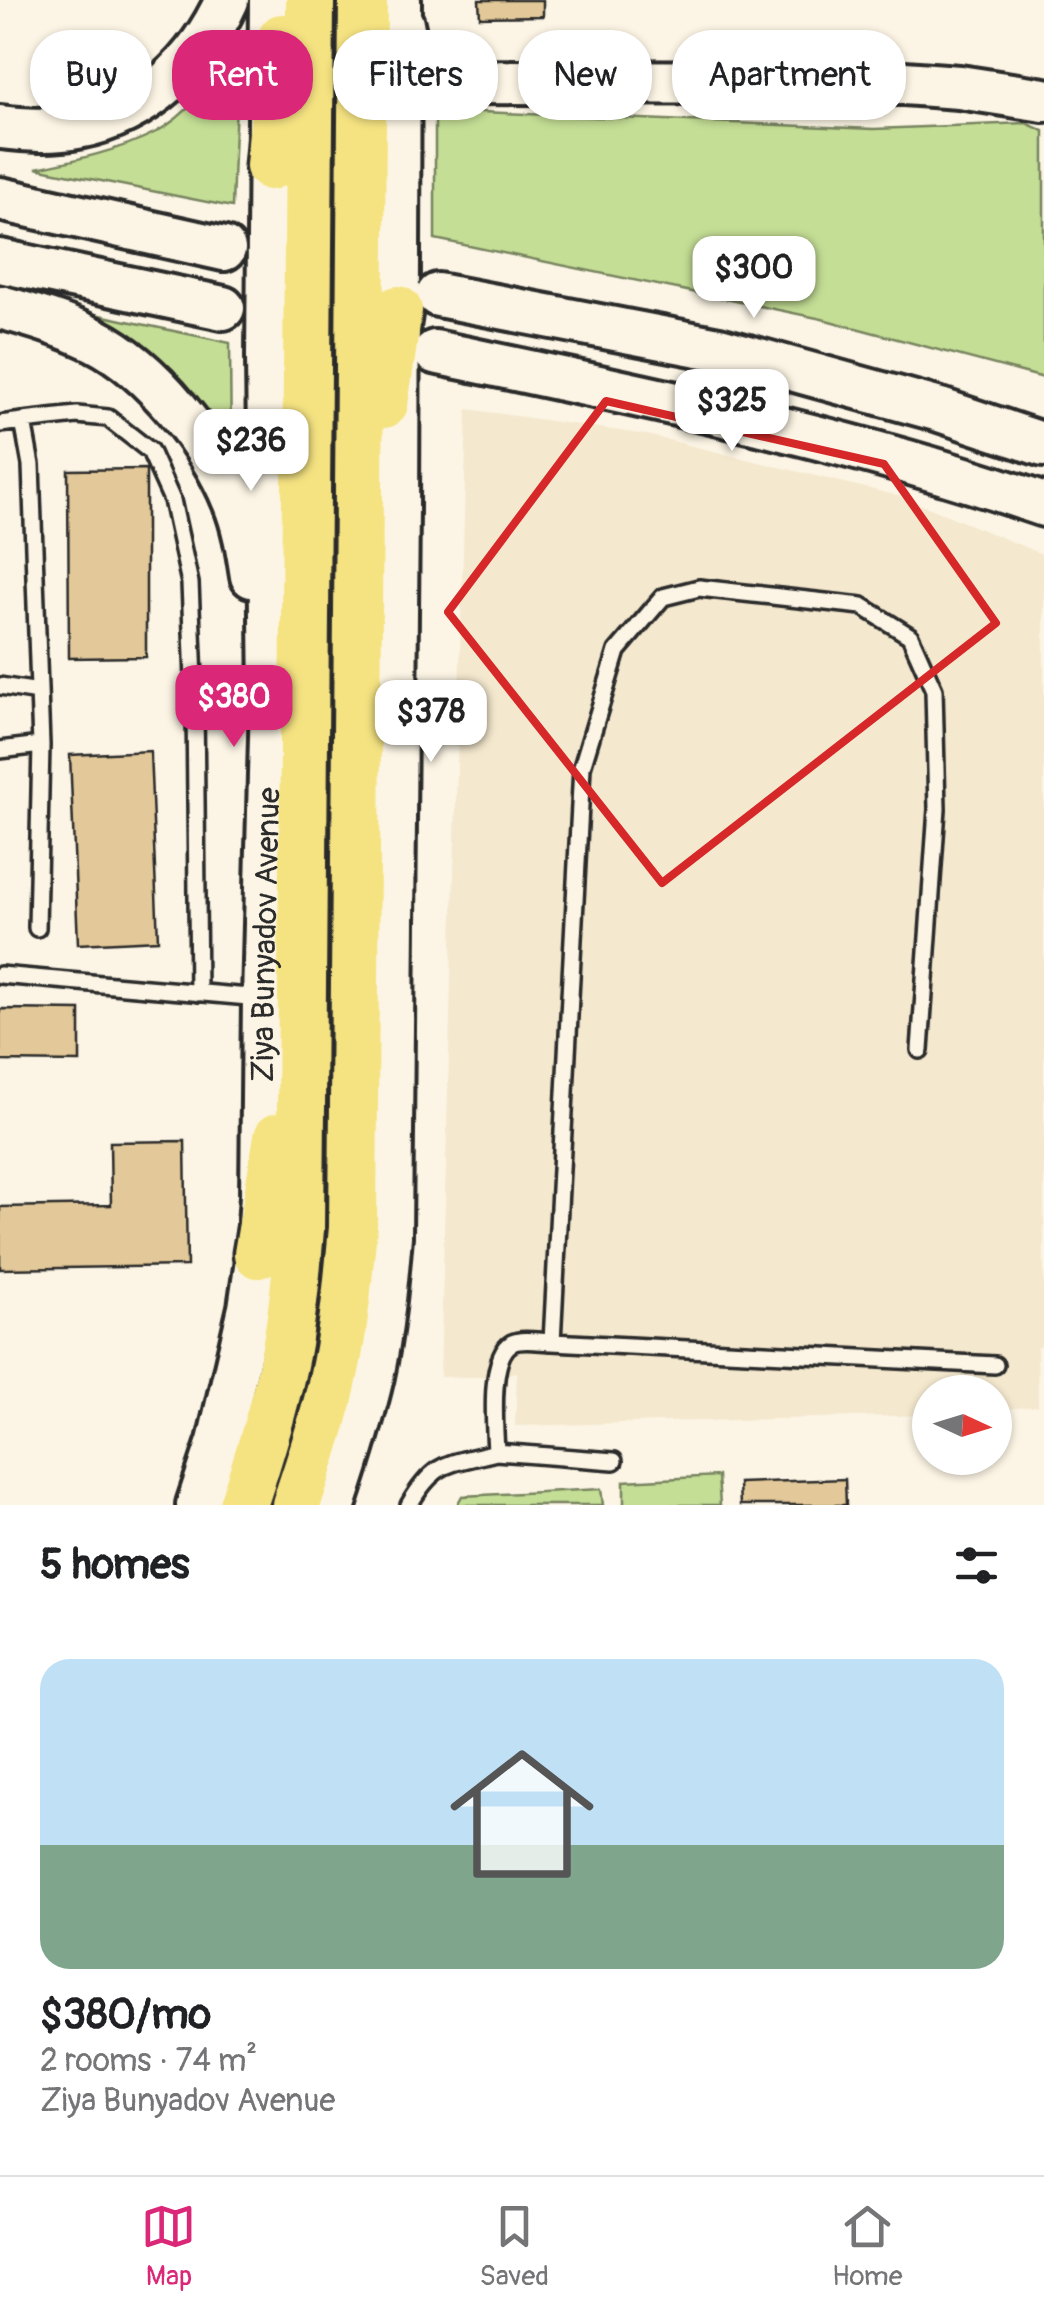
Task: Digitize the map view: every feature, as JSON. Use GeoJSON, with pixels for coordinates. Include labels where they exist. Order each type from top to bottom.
{"type":"FeatureCollection","features":[{"type":"Feature","properties":{"kind":"main road"},"geometry":{"type":"LineString","coordinates":[[0,127],[31,131],[77,128],[120,114],[163,88],[217,22],[227,0]]}},
{"type":"Feature","properties":{"kind":"main road","name":"Ziya Bunyadov Avenue"},"geometry":{"type":"LineString","coordinates":[[243,1505],[283,1367],[300,1229],[283,1000],[272,700],[268,357],[272,0]]}},
{"type":"Feature","properties":{"kind":"main road"},"geometry":{"type":"LineString","coordinates":[[270,166],[286,0]]}},
{"type":"Feature","properties":{"kind":"main road","name":"Ziya Bunyadov Avenue"},"geometry":{"type":"LineString","coordinates":[[283,1000],[305,622],[310,0]]}},
{"type":"Feature","properties":{"kind":"main road"},"geometry":{"type":"LineString","coordinates":[[387,2],[413,56],[426,69],[456,82],[904,83],[959,86],[1044,100]]}},
{"type":"Feature","properties":{"kind":"main road"},"geometry":{"type":"LineString","coordinates":[[334,1505],[372,1376],[384,1310],[390,1236],[418,303],[387,2]]}},
{"type":"Feature","properties":{"kind":"main road"},"geometry":{"type":"LineString","coordinates":[[296,1505],[332,1384],[346,1308],[353,1228],[358,580],[387,2]]}},
{"type":"Feature","properties":{"kind":"main road"},"geometry":{"type":"LineString","coordinates":[[0,199],[224,249]]}},
{"type":"Feature","properties":{"kind":"main road"},"geometry":{"type":"LineString","coordinates":[[0,261],[222,308]]}},
{"type":"Feature","properties":{"kind":"main road"},"geometry":{"type":"LineString","coordinates":[[418,303],[719,348],[940,410],[1044,444]]}},
{"type":"Feature","properties":{"kind":"main road"},"geometry":{"type":"LineString","coordinates":[[358,580],[418,303]]}},
{"type":"Feature","properties":{"kind":"main road"},"geometry":{"type":"LineString","coordinates":[[0,307],[55,322],[98,342],[163,394],[194,430],[235,502],[246,539],[272,700]]}},
{"type":"Feature","properties":{"kind":"main road"},"geometry":{"type":"LineString","coordinates":[[435,352],[781,427],[920,464],[1044,505]]}},
{"type":"Feature","properties":{"kind":"main road"},"geometry":{"type":"LineString","coordinates":[[268,357],[305,622]]}},
{"type":"Feature","properties":{"kind":"main road"},"geometry":{"type":"LineString","coordinates":[[198,1505],[219,1442],[250,1308],[283,1000]]}},
{"type":"Feature","properties":{"kind":"lane"},"geometry":{"type":"LineString","coordinates":[[0,424],[77,415],[108,418],[150,451],[172,500],[190,582],[198,993]]}},
{"type":"Feature","properties":{"kind":"lane"},"geometry":{"type":"LineString","coordinates":[[24,421],[32,492],[42,744],[37,928]]}},
{"type":"Feature","properties":{"kind":"lane"},"geometry":{"type":"LineString","coordinates":[[552,1342],[582,767],[617,651],[663,597],[699,588],[862,606],[910,636],[934,690],[937,808],[920,1050]]}},
{"type":"Feature","properties":{"kind":"lane"},"geometry":{"type":"LineString","coordinates":[[0,686],[38,692]]}},
{"type":"Feature","properties":{"kind":"lane"},"geometry":{"type":"LineString","coordinates":[[195,704],[272,700]]}},
{"type":"Feature","properties":{"kind":"lane"},"geometry":{"type":"LineString","coordinates":[[0,750],[42,744]]}},
{"type":"Feature","properties":{"kind":"lane"},"geometry":{"type":"LineString","coordinates":[[0,976],[283,1000]]}},
{"type":"Feature","properties":{"kind":"lane"},"geometry":{"type":"LineString","coordinates":[[496,1452],[495,1378],[507,1347],[516,1341],[994,1365]]}},
{"type":"Feature","properties":{"kind":"lane"},"geometry":{"type":"LineString","coordinates":[[409,1505],[422,1483],[438,1468],[496,1452],[614,1461]]}},
{"type":"Feature","properties":{"kind":"highlighted area"},"geometry":{"type":"Polygon","coordinates":[[[606,401],[884,464],[996,623],[662,883],[448,612],[606,401]]]}},
{"type":"Feature","properties":{"kind":"shaded area"},"geometry":{"type":"Polygon","coordinates":[[[467,409],[647,435],[903,497],[1044,555],[1044,1346],[1037,1347],[1038,1406],[1012,1408],[1012,1375],[912,1375],[912,1415],[515,1426],[517,1372],[495,1377],[440,1377],[467,409]]]}},
{"type":"Feature","properties":{"kind":"green space"},"geometry":{"type":"Polygon","coordinates":[[[498,113],[518,114],[518,120],[652,119],[874,129],[1026,123],[1044,131],[1044,378],[822,319],[435,239],[435,120],[498,120],[498,113]]]}},
{"type":"Feature","properties":{"kind":"green space"},"geometry":{"type":"Polygon","coordinates":[[[174,120],[235,120],[232,207],[36,168],[112,150],[174,120]]]}},
{"type":"Feature","properties":{"kind":"green space"},"geometry":{"type":"Polygon","coordinates":[[[34,301],[230,343],[231,455],[34,301]]]}},
{"type":"Feature","properties":{"kind":"green space"},"geometry":{"type":"Polygon","coordinates":[[[718,1476],[720,1505],[624,1505],[624,1481],[718,1476]]]}},
{"type":"Feature","properties":{"kind":"green space"},"geometry":{"type":"Polygon","coordinates":[[[601,1489],[603,1505],[457,1505],[462,1496],[601,1489]]]}},
{"type":"Feature","properties":{"kind":"building"},"geometry":{"type":"Polygon","coordinates":[[[479,0],[543,0],[543,16],[480,17],[479,0]]]}},
{"type":"Feature","properties":{"kind":"building"},"geometry":{"type":"Polygon","coordinates":[[[146,469],[146,657],[69,658],[68,470],[146,469]]]}},
{"type":"Feature","properties":{"kind":"building"},"geometry":{"type":"Polygon","coordinates":[[[150,751],[158,940],[78,944],[70,755],[150,751]]]}},
{"type":"Feature","properties":{"kind":"building"},"geometry":{"type":"Polygon","coordinates":[[[0,1009],[80,1010],[80,1062],[0,1061],[0,1009]]]}},
{"type":"Feature","properties":{"kind":"building"},"geometry":{"type":"Polygon","coordinates":[[[185,1141],[187,1266],[0,1269],[0,1207],[111,1205],[110,1142],[185,1141]]]}},
{"type":"Feature","properties":{"kind":"building"},"geometry":{"type":"Polygon","coordinates":[[[845,1479],[846,1505],[740,1505],[739,1483],[845,1479]]]}}]}
